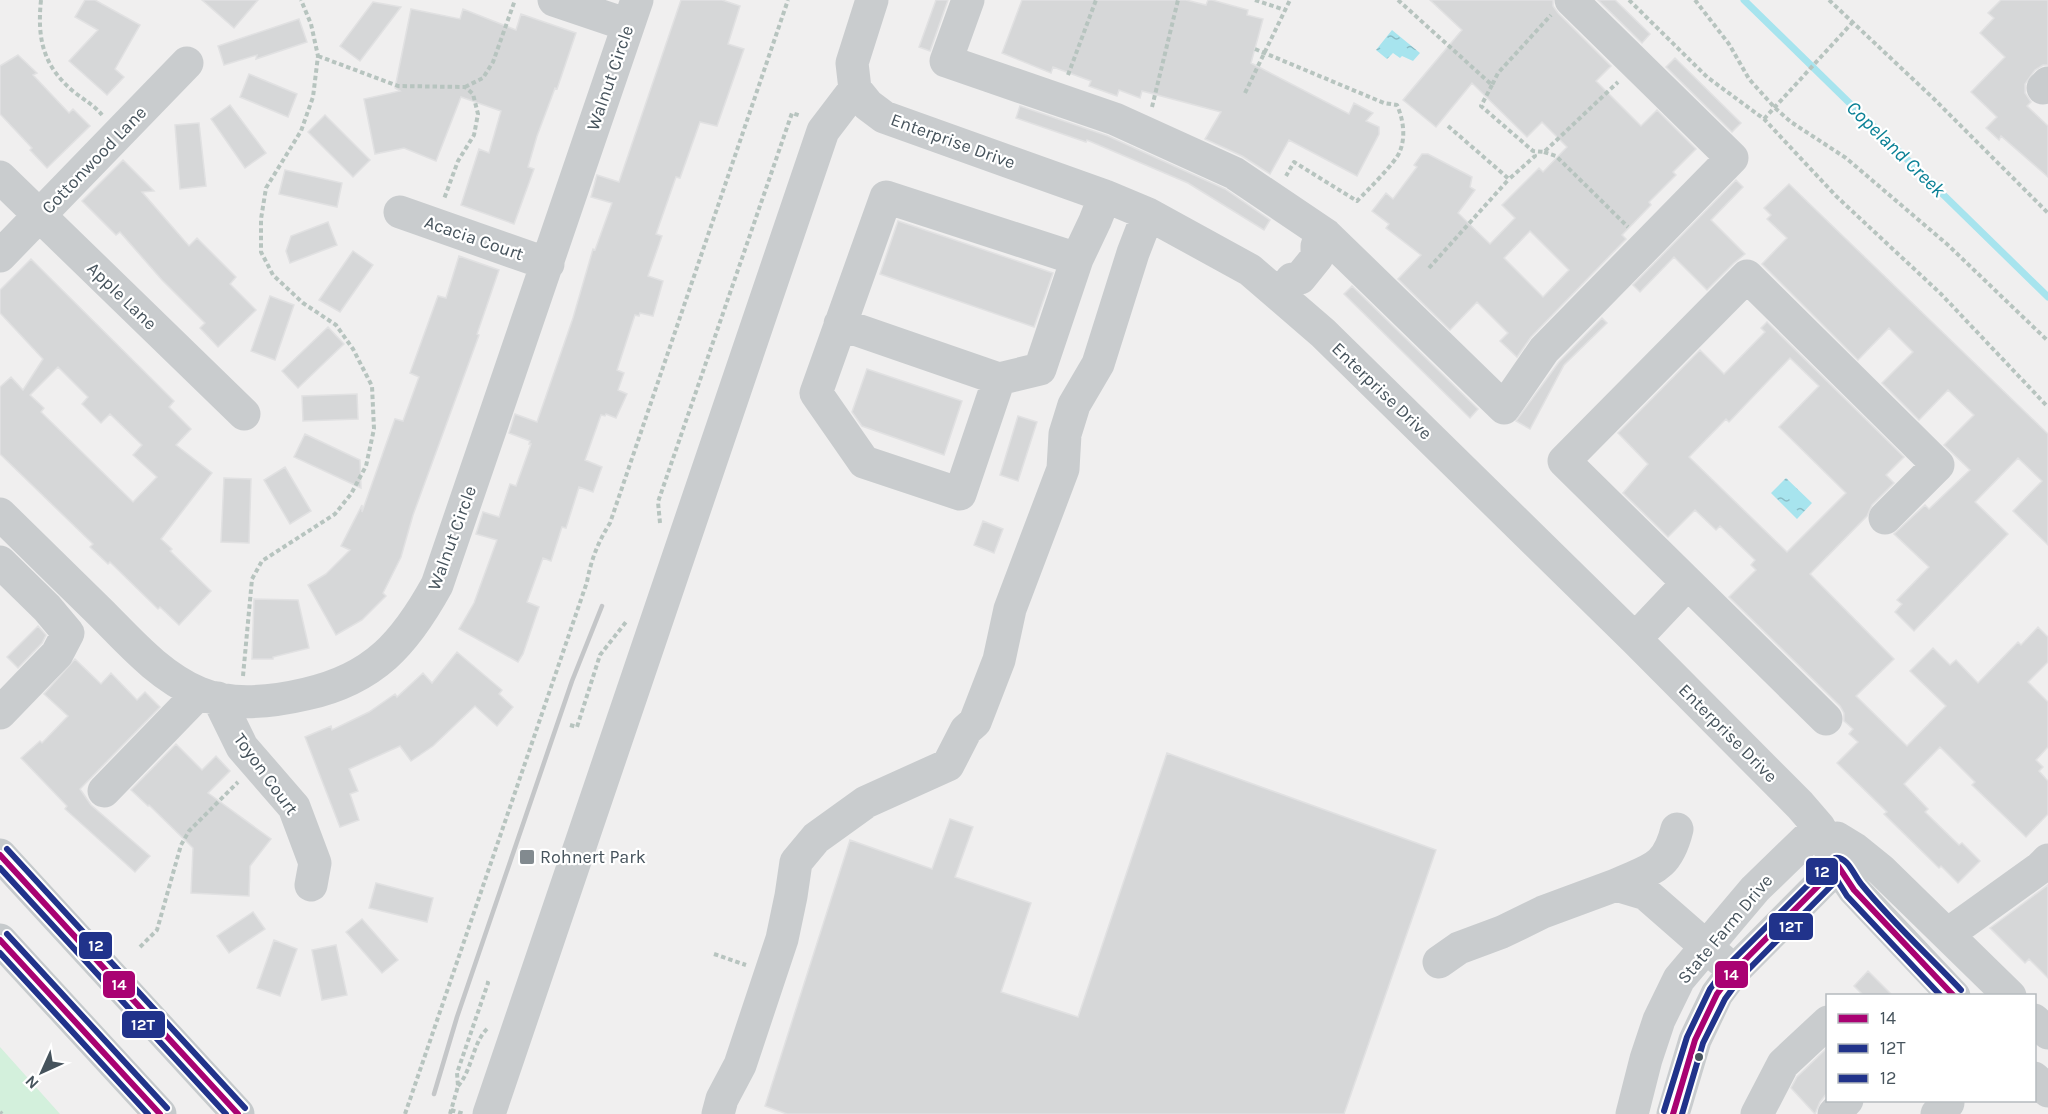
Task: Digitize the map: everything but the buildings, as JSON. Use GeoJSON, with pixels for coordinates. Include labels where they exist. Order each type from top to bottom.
{"type":"FeatureCollection","features":[{"type":"Feature","properties":{"kind":"main road"},"geometry":{"type":"LineString","coordinates":[[0,855],[238,1114]]}},
{"type":"Feature","properties":{"kind":"main road"},"geometry":{"type":"LineString","coordinates":[[0,940],[160,1114]]}},
{"type":"Feature","properties":{"kind":"street"},"geometry":{"type":"LineString","coordinates":[[554,0],[632,13]]}},
{"type":"Feature","properties":{"kind":"street"},"geometry":{"type":"LineString","coordinates":[[489,1114],[823,131],[855,89],[852,63],[872,0]]}},
{"type":"Feature","properties":{"kind":"street"},"geometry":{"type":"LineString","coordinates":[[968,0],[946,61],[1115,119],[1234,173],[1272,199],[1322,241],[1503,408],[1544,350],[1732,158],[1637,64],[1564,4]]}},
{"type":"Feature","properties":{"kind":"street","name":"Walnut Circle"},"geometry":{"type":"LineString","coordinates":[[219,697],[261,702],[323,690],[350,680],[399,643],[418,620],[437,585],[632,13]]}},
{"type":"Feature","properties":{"kind":"street","name":"Cottonwood Lane"},"geometry":{"type":"LineString","coordinates":[[0,256],[187,63]]}},
{"type":"Feature","properties":{"kind":"street","name":"Enterprise Drive"},"geometry":{"type":"LineString","coordinates":[[855,89],[868,105],[884,117],[1149,214],[1250,270],[1286,287],[1323,333],[1635,639],[1800,805],[1847,857],[1881,870],[2008,994]]}},
{"type":"Feature","properties":{"kind":"street","name":"Apple Lane"},"geometry":{"type":"LineString","coordinates":[[0,177],[244,414]]}},
{"type":"Feature","properties":{"kind":"street"},"geometry":{"type":"LineString","coordinates":[[840,324],[999,379],[1040,369],[1077,259],[1105,196]]}},
{"type":"Feature","properties":{"kind":"street"},"geometry":{"type":"LineString","coordinates":[[999,379],[960,494],[864,462],[816,393],[886,197],[1077,259]]}},
{"type":"Feature","properties":{"kind":"street","name":"Acacia Court"},"geometry":{"type":"LineString","coordinates":[[400,212],[548,264]]}},
{"type":"Feature","properties":{"kind":"street"},"geometry":{"type":"LineString","coordinates":[[718,1114],[740,1065],[782,939],[796,862],[816,838],[866,802],[948,765],[966,730],[975,722],[999,660],[1010,609],[1063,469],[1078,454],[1094,415],[1098,364],[1133,253],[1149,214]]}},
{"type":"Feature","properties":{"kind":"street"},"geometry":{"type":"LineString","coordinates":[[1286,287],[1290,270],[1306,249],[1322,241]]}},
{"type":"Feature","properties":{"kind":"street"},"geometry":{"type":"LineString","coordinates":[[1826,719],[1564,461],[1746,276],[1938,465],[1885,518]]}},
{"type":"Feature","properties":{"kind":"street"},"geometry":{"type":"LineString","coordinates":[[0,514],[157,668],[219,697],[104,791]]}},
{"type":"Feature","properties":{"kind":"street"},"geometry":{"type":"LineString","coordinates":[[0,562],[47,608],[68,633],[57,654],[0,713]]}},
{"type":"Feature","properties":{"kind":"street"},"geometry":{"type":"LineString","coordinates":[[1635,639],[1688,583]]}},
{"type":"Feature","properties":{"kind":"street","name":"Toyon Court"},"geometry":{"type":"LineString","coordinates":[[219,697],[242,747],[294,807],[315,862],[311,885]]}},
{"type":"Feature","properties":{"kind":"street","name":"State Farm Drive"},"geometry":{"type":"LineString","coordinates":[[1632,1114],[1659,1020],[1679,979],[1755,889],[1819,827]]}},
{"type":"Feature","properties":{"kind":"street"},"geometry":{"type":"LineString","coordinates":[[1439,962],[1459,948],[1502,932],[1543,912],[1653,870],[1666,858],[1673,845],[1677,829]]}},
{"type":"Feature","properties":{"kind":"street","name":"Enterprise Drive"},"geometry":{"type":"LineString","coordinates":[[1847,857],[1854,890],[1952,994]]}},
{"type":"Feature","properties":{"kind":"street","name":"State Farm Drive"},"geometry":{"type":"LineString","coordinates":[[1673,1114],[1695,1040],[1717,994],[1734,971],[1847,857]]}},
{"type":"Feature","properties":{"kind":"street"},"geometry":{"type":"LineString","coordinates":[[1948,934],[2048,860]]}},
{"type":"Feature","properties":{"kind":"street"},"geometry":{"type":"LineString","coordinates":[[1616,885],[1646,894],[1734,971]]}},
{"type":"Feature","properties":{"kind":"street"},"geometry":{"type":"LineString","coordinates":[[2036,1022],[2048,1033]]}},
{"type":"Feature","properties":{"kind":"street"},"geometry":{"type":"LineString","coordinates":[[1757,1114],[1783,1064],[1826,1023]]}},
{"type":"Feature","properties":{"kind":"street"},"geometry":{"type":"LineString","coordinates":[[2036,1080],[2048,1091]]}},
{"type":"Feature","properties":{"kind":"street"},"geometry":{"type":"LineString","coordinates":[[1834,1114],[1846,1102]]}},
{"type":"Feature","properties":{"kind":"street"},"geometry":{"type":"LineString","coordinates":[[1937,1114],[1946,1102]]}},
{"type":"Feature","properties":{"kind":"path"},"geometry":{"type":"LineString","coordinates":[[41,0],[39,22],[46,58],[58,78],[80,97],[94,105],[117,136]]}},
{"type":"Feature","properties":{"kind":"path"},"geometry":{"type":"LineString","coordinates":[[219,697],[252,579],[262,561],[335,514],[351,494],[366,466],[374,429],[372,386],[353,349],[336,325],[303,303],[273,275],[261,252],[261,219],[266,188],[301,131],[313,97],[318,56],[311,24],[301,0]]}},
{"type":"Feature","properties":{"kind":"path"},"geometry":{"type":"LineString","coordinates":[[318,56],[398,86],[465,87],[483,78],[493,62],[515,0]]}},
{"type":"Feature","properties":{"kind":"path"},"geometry":{"type":"LineString","coordinates":[[405,1114],[583,593],[590,564],[599,541],[610,523],[788,0]]}},
{"type":"Feature","properties":{"kind":"path"},"geometry":{"type":"LineString","coordinates":[[1059,100],[1096,0]]}},
{"type":"Feature","properties":{"kind":"path"},"geometry":{"type":"LineString","coordinates":[[1146,133],[1178,0]]}},
{"type":"Feature","properties":{"kind":"path"},"geometry":{"type":"LineString","coordinates":[[1256,0],[1286,10]]}},
{"type":"Feature","properties":{"kind":"path"},"geometry":{"type":"LineString","coordinates":[[1245,93],[1290,0]]}},
{"type":"Feature","properties":{"kind":"path"},"geometry":{"type":"LineString","coordinates":[[1398,0],[1492,85]]}},
{"type":"Feature","properties":{"kind":"path"},"geometry":{"type":"LineString","coordinates":[[1629,0],[1707,76],[1764,119],[1836,196],[1941,294],[2048,406]]}},
{"type":"Feature","properties":{"kind":"path"},"geometry":{"type":"LineString","coordinates":[[1695,0],[1729,44],[1749,79],[1775,108],[1791,122],[1855,165],[1948,245],[2048,341]]}},
{"type":"Feature","properties":{"kind":"path"},"geometry":{"type":"LineString","coordinates":[[1829,0],[1933,98],[2048,213]]}},
{"type":"Feature","properties":{"kind":"path"},"geometry":{"type":"LineString","coordinates":[[1429,268],[1509,179],[1535,156],[1533,151],[1481,106],[1498,73],[1564,4]]}},
{"type":"Feature","properties":{"kind":"path"},"geometry":{"type":"LineString","coordinates":[[1764,119],[1852,23]]}},
{"type":"Feature","properties":{"kind":"path"},"geometry":{"type":"LineString","coordinates":[[1255,49],[1384,103],[1397,105],[1404,131],[1400,153],[1357,201],[1294,162],[1272,199]]}},
{"type":"Feature","properties":{"kind":"path"},"geometry":{"type":"LineString","coordinates":[[1545,152],[1637,64]]}},
{"type":"Feature","properties":{"kind":"path"},"geometry":{"type":"LineString","coordinates":[[434,224],[458,161],[474,135],[478,114],[473,94],[465,87]]}},
{"type":"Feature","properties":{"kind":"path"},"geometry":{"type":"LineString","coordinates":[[1448,126],[1509,179]]}},
{"type":"Feature","properties":{"kind":"path"},"geometry":{"type":"LineString","coordinates":[[1533,151],[1556,156],[1647,245]]}},
{"type":"Feature","properties":{"kind":"path"},"geometry":{"type":"LineString","coordinates":[[570,725],[577,727],[600,655],[631,617]]}},
{"type":"Feature","properties":{"kind":"path"},"geometry":{"type":"LineString","coordinates":[[140,947],[157,930],[181,845],[189,831],[257,764]]}},
{"type":"Feature","properties":{"kind":"path"},"geometry":{"type":"LineString","coordinates":[[464,1114],[451,1112],[458,1086],[457,1073],[488,983],[483,982]]}},
{"type":"Feature","properties":{"kind":"green space"},"geometry":{"type":"Polygon","coordinates":[[[0,1047],[60,1114],[0,1114],[0,1047]]]}},
{"type":"Feature","properties":{"kind":"water"},"geometry":{"type":"Polygon","coordinates":[[[1392,30],[1420,53],[1413,61],[1402,56],[1400,58],[1393,53],[1387,59],[1376,50],[1392,30]]]}},
{"type":"Feature","properties":{"kind":"water"},"geometry":{"type":"Polygon","coordinates":[[[1786,478],[1812,503],[1797,519],[1771,493],[1786,478]]]}},
{"type":"Feature","properties":{"kind":"waterway","name":"Copeland Creek"},"geometry":{"type":"LineString","coordinates":[[1744,0],[2048,297]]}},
{"type":"Feature","properties":{"kind":"railway"},"geometry":{"type":"LineString","coordinates":[[434,1094],[457,1017],[572,681],[602,606]]}},
{"type":"Feature","properties":{"kind":"transit line","name":"12"},"geometry":{"type":"LineString","coordinates":[[7,849],[245,1108]]}},
{"type":"Feature","properties":{"kind":"transit line","name":"14"},"geometry":{"type":"LineString","coordinates":[[0,855],[238,1114]]}},
{"type":"Feature","properties":{"kind":"transit line","name":"12"},"geometry":{"type":"LineString","coordinates":[[1664,1111],[1687,1037],[1710,989],[1728,965],[1835,858],[1840,858],[1847,863],[1885,912],[1961,990]]}},
{"type":"Feature","properties":{"kind":"transit line","name":"14"},"geometry":{"type":"LineString","coordinates":[[1838,866],[1854,890],[1952,994]]}},
{"type":"Feature","properties":{"kind":"transit line","name":"14"},"geometry":{"type":"LineString","coordinates":[[1673,1114],[1695,1040],[1717,994],[1734,971],[1838,866]]}},
{"type":"Feature","properties":{"kind":"transit line","name":"12T"},"geometry":{"type":"LineString","coordinates":[[0,868],[226,1114]]}},
{"type":"Feature","properties":{"kind":"transit line","name":"12T"},"geometry":{"type":"LineString","coordinates":[[1682,1114],[1703,1043],[1725,999],[1741,977],[1837,880],[1847,896],[1939,994]]}},
{"type":"Feature","properties":{"kind":"transit line","name":"12"},"geometry":{"type":"LineString","coordinates":[[7,934],[167,1108]]}},
{"type":"Feature","properties":{"kind":"transit line","name":"14"},"geometry":{"type":"LineString","coordinates":[[0,940],[160,1114]]}},
{"type":"Feature","properties":{"kind":"transit line","name":"12T"},"geometry":{"type":"LineString","coordinates":[[0,953],[148,1114]]}},
{"type":"Feature","properties":{"kind":"place","name":"Rohnert Park"},"geometry":{"type":"Point","coordinates":[527,857]}}]}
